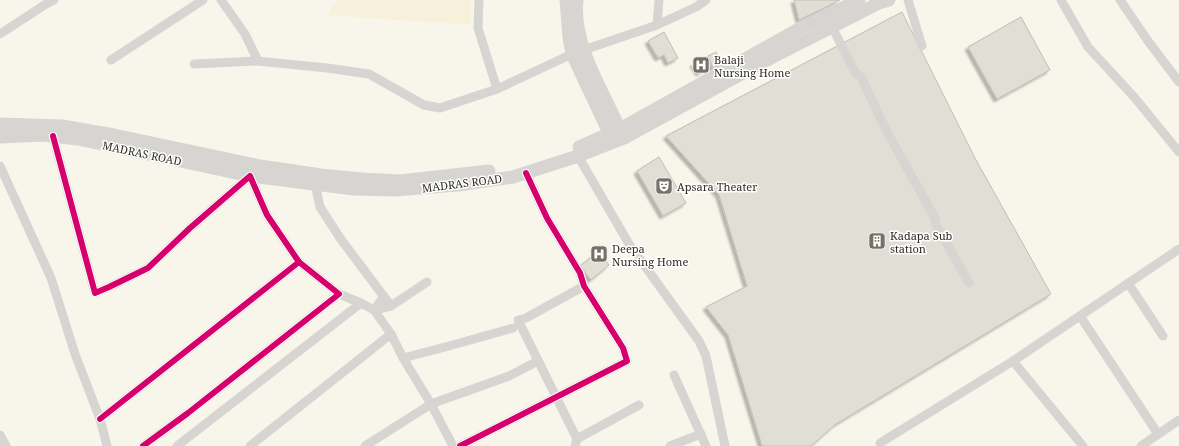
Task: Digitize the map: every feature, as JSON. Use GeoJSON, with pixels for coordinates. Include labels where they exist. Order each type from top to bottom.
{"type":"FeatureCollection","features":[{"type":"Feature","properties":{"kind":"main road"},"geometry":{"type":"LineString","coordinates":[[566,0],[568,38],[578,51],[617,136]]}},
{"type":"Feature","properties":{"kind":"main road"},"geometry":{"type":"LineString","coordinates":[[578,0],[578,51]]}},
{"type":"Feature","properties":{"kind":"main road"},"geometry":{"type":"LineString","coordinates":[[0,124],[62,126],[114,135],[318,180],[362,179],[400,181],[516,168],[581,146],[617,136],[799,29],[859,0]]}},
{"type":"Feature","properties":{"kind":"main road","name":"MADRAS ROAD"},"geometry":{"type":"LineString","coordinates":[[0,137],[6,135],[53,136],[78,139],[250,176],[318,180],[354,189],[395,190],[458,185],[513,177],[578,156],[879,3],[889,0]]}},
{"type":"Feature","properties":{"kind":"street"},"geometry":{"type":"LineString","coordinates":[[0,34],[54,0]]}},
{"type":"Feature","properties":{"kind":"street"},"geometry":{"type":"LineString","coordinates":[[111,60],[203,0]]}},
{"type":"Feature","properties":{"kind":"street"},"geometry":{"type":"LineString","coordinates":[[221,0],[245,34],[258,61]]}},
{"type":"Feature","properties":{"kind":"street"},"geometry":{"type":"LineString","coordinates":[[479,0],[478,28],[497,89]]}},
{"type":"Feature","properties":{"kind":"street"},"geometry":{"type":"LineString","coordinates":[[657,25],[658,0]]}},
{"type":"Feature","properties":{"kind":"street"},"geometry":{"type":"LineString","coordinates":[[194,64],[258,61],[369,74],[424,105],[440,108],[497,89],[578,51],[657,25],[696,7],[706,0]]}},
{"type":"Feature","properties":{"kind":"street"},"geometry":{"type":"LineString","coordinates":[[908,0],[922,46]]}},
{"type":"Feature","properties":{"kind":"street"},"geometry":{"type":"LineString","coordinates":[[1061,0],[1088,47],[1135,98],[1179,152]]}},
{"type":"Feature","properties":{"kind":"street"},"geometry":{"type":"LineString","coordinates":[[1120,0],[1148,41],[1179,82]]}},
{"type":"Feature","properties":{"kind":"street"},"geometry":{"type":"LineString","coordinates":[[832,27],[855,72],[861,77],[887,132],[934,218],[936,226],[969,284]]}},
{"type":"Feature","properties":{"kind":"street"},"geometry":{"type":"LineString","coordinates":[[53,136],[95,293],[148,268],[190,228],[250,176],[267,215],[299,262],[339,294],[374,310],[391,334],[402,358],[453,446]]}},
{"type":"Feature","properties":{"kind":"street"},"geometry":{"type":"LineString","coordinates":[[578,156],[629,244],[699,341],[706,356],[725,446]]}},
{"type":"Feature","properties":{"kind":"street"},"geometry":{"type":"LineString","coordinates":[[0,166],[51,278],[75,354],[100,419],[107,446]]}},
{"type":"Feature","properties":{"kind":"street"},"geometry":{"type":"LineString","coordinates":[[460,446],[627,361],[623,348],[584,286],[580,273],[547,218],[526,172]]}},
{"type":"Feature","properties":{"kind":"street"},"geometry":{"type":"LineString","coordinates":[[318,180],[320,207],[340,238],[391,306]]}},
{"type":"Feature","properties":{"kind":"street"},"geometry":{"type":"LineString","coordinates":[[880,443],[1013,361],[1128,283],[1178,253]]}},
{"type":"Feature","properties":{"kind":"street"},"geometry":{"type":"LineString","coordinates":[[100,419],[299,262]]}},
{"type":"Feature","properties":{"kind":"street"},"geometry":{"type":"LineString","coordinates":[[374,310],[391,306],[427,282]]}},
{"type":"Feature","properties":{"kind":"street"},"geometry":{"type":"LineString","coordinates":[[1128,283],[1163,336]]}},
{"type":"Feature","properties":{"kind":"street"},"geometry":{"type":"LineString","coordinates":[[584,286],[526,318],[518,320],[556,396],[576,442],[639,405]]}},
{"type":"Feature","properties":{"kind":"street"},"geometry":{"type":"LineString","coordinates":[[143,446],[194,408],[339,294]]}},
{"type":"Feature","properties":{"kind":"street"},"geometry":{"type":"LineString","coordinates":[[374,310],[384,296]]}},
{"type":"Feature","properties":{"kind":"street"},"geometry":{"type":"LineString","coordinates":[[177,446],[361,303]]}},
{"type":"Feature","properties":{"kind":"street"},"geometry":{"type":"LineString","coordinates":[[1080,316],[1158,434]]}},
{"type":"Feature","properties":{"kind":"street"},"geometry":{"type":"LineString","coordinates":[[402,358],[513,328]]}},
{"type":"Feature","properties":{"kind":"street"},"geometry":{"type":"LineString","coordinates":[[250,446],[391,334]]}},
{"type":"Feature","properties":{"kind":"street"},"geometry":{"type":"LineString","coordinates":[[365,446],[430,404],[509,376],[538,361]]}},
{"type":"Feature","properties":{"kind":"street"},"geometry":{"type":"LineString","coordinates":[[1013,361],[1083,446]]}},
{"type":"Feature","properties":{"kind":"street"},"geometry":{"type":"LineString","coordinates":[[674,375],[706,446]]}},
{"type":"Feature","properties":{"kind":"street"},"geometry":{"type":"LineString","coordinates":[[1141,446],[1179,420]]}},
{"type":"Feature","properties":{"kind":"street"},"geometry":{"type":"LineString","coordinates":[[670,446],[701,434]]}},
{"type":"Feature","properties":{"kind":"street"},"geometry":{"type":"LineString","coordinates":[[0,435],[6,446]]}},
{"type":"Feature","properties":{"kind":"shaded area"},"geometry":{"type":"Polygon","coordinates":[[[338,0],[471,0],[470,25],[328,15],[338,0]]]}},
{"type":"Feature","properties":{"kind":"building"},"geometry":{"type":"Polygon","coordinates":[[[794,0],[840,0],[799,20],[794,0]]]}},
{"type":"Feature","properties":{"kind":"building","name":"Kadapa Sub station"},"geometry":{"type":"Polygon","coordinates":[[[902,12],[976,160],[1051,294],[836,424],[811,446],[762,446],[728,335],[706,307],[747,286],[719,195],[666,136],[902,12]]]}},
{"type":"Feature","properties":{"kind":"building"},"geometry":{"type":"Polygon","coordinates":[[[1021,17],[1050,70],[997,99],[968,47],[1021,17]]]}},
{"type":"Feature","properties":{"kind":"building"},"geometry":{"type":"Polygon","coordinates":[[[664,32],[678,58],[668,63],[664,55],[658,58],[648,41],[664,32]]]}},
{"type":"Feature","properties":{"kind":"building"},"geometry":{"type":"Polygon","coordinates":[[[716,52],[722,63],[713,68],[708,56],[716,52]]]}},
{"type":"Feature","properties":{"kind":"building"},"geometry":{"type":"Polygon","coordinates":[[[706,57],[711,66],[699,73],[693,64],[706,57]]]}},
{"type":"Feature","properties":{"kind":"building"},"geometry":{"type":"Polygon","coordinates":[[[659,157],[686,203],[663,216],[637,171],[659,157]]]}},
{"type":"Feature","properties":{"kind":"building"},"geometry":{"type":"Polygon","coordinates":[[[599,251],[609,265],[591,280],[580,266],[599,251]]]}},
{"type":"Feature","properties":{"kind":"cycle path"},"geometry":{"type":"LineString","coordinates":[[53,136],[95,293],[148,268],[190,228],[250,176],[267,215],[299,262]]}},
{"type":"Feature","properties":{"kind":"cycle path"},"geometry":{"type":"LineString","coordinates":[[460,446],[627,361],[623,348],[584,286],[580,273],[547,218],[526,173]]}},
{"type":"Feature","properties":{"kind":"cycle path"},"geometry":{"type":"LineString","coordinates":[[100,419],[299,262],[339,294],[188,413],[143,446]]}},
{"type":"Feature","properties":{"kind":"place","name":"Balaji Nursing Home"},"geometry":{"type":"Point","coordinates":[701,65]}},
{"type":"Feature","properties":{"kind":"place","name":"Apsara Theater"},"geometry":{"type":"Point","coordinates":[664,186]}},
{"type":"Feature","properties":{"kind":"place","name":"Kadapa Sub station"},"geometry":{"type":"Point","coordinates":[877,241]}},
{"type":"Feature","properties":{"kind":"place","name":"Deepa Nursing Home"},"geometry":{"type":"Point","coordinates":[599,254]}}]}
